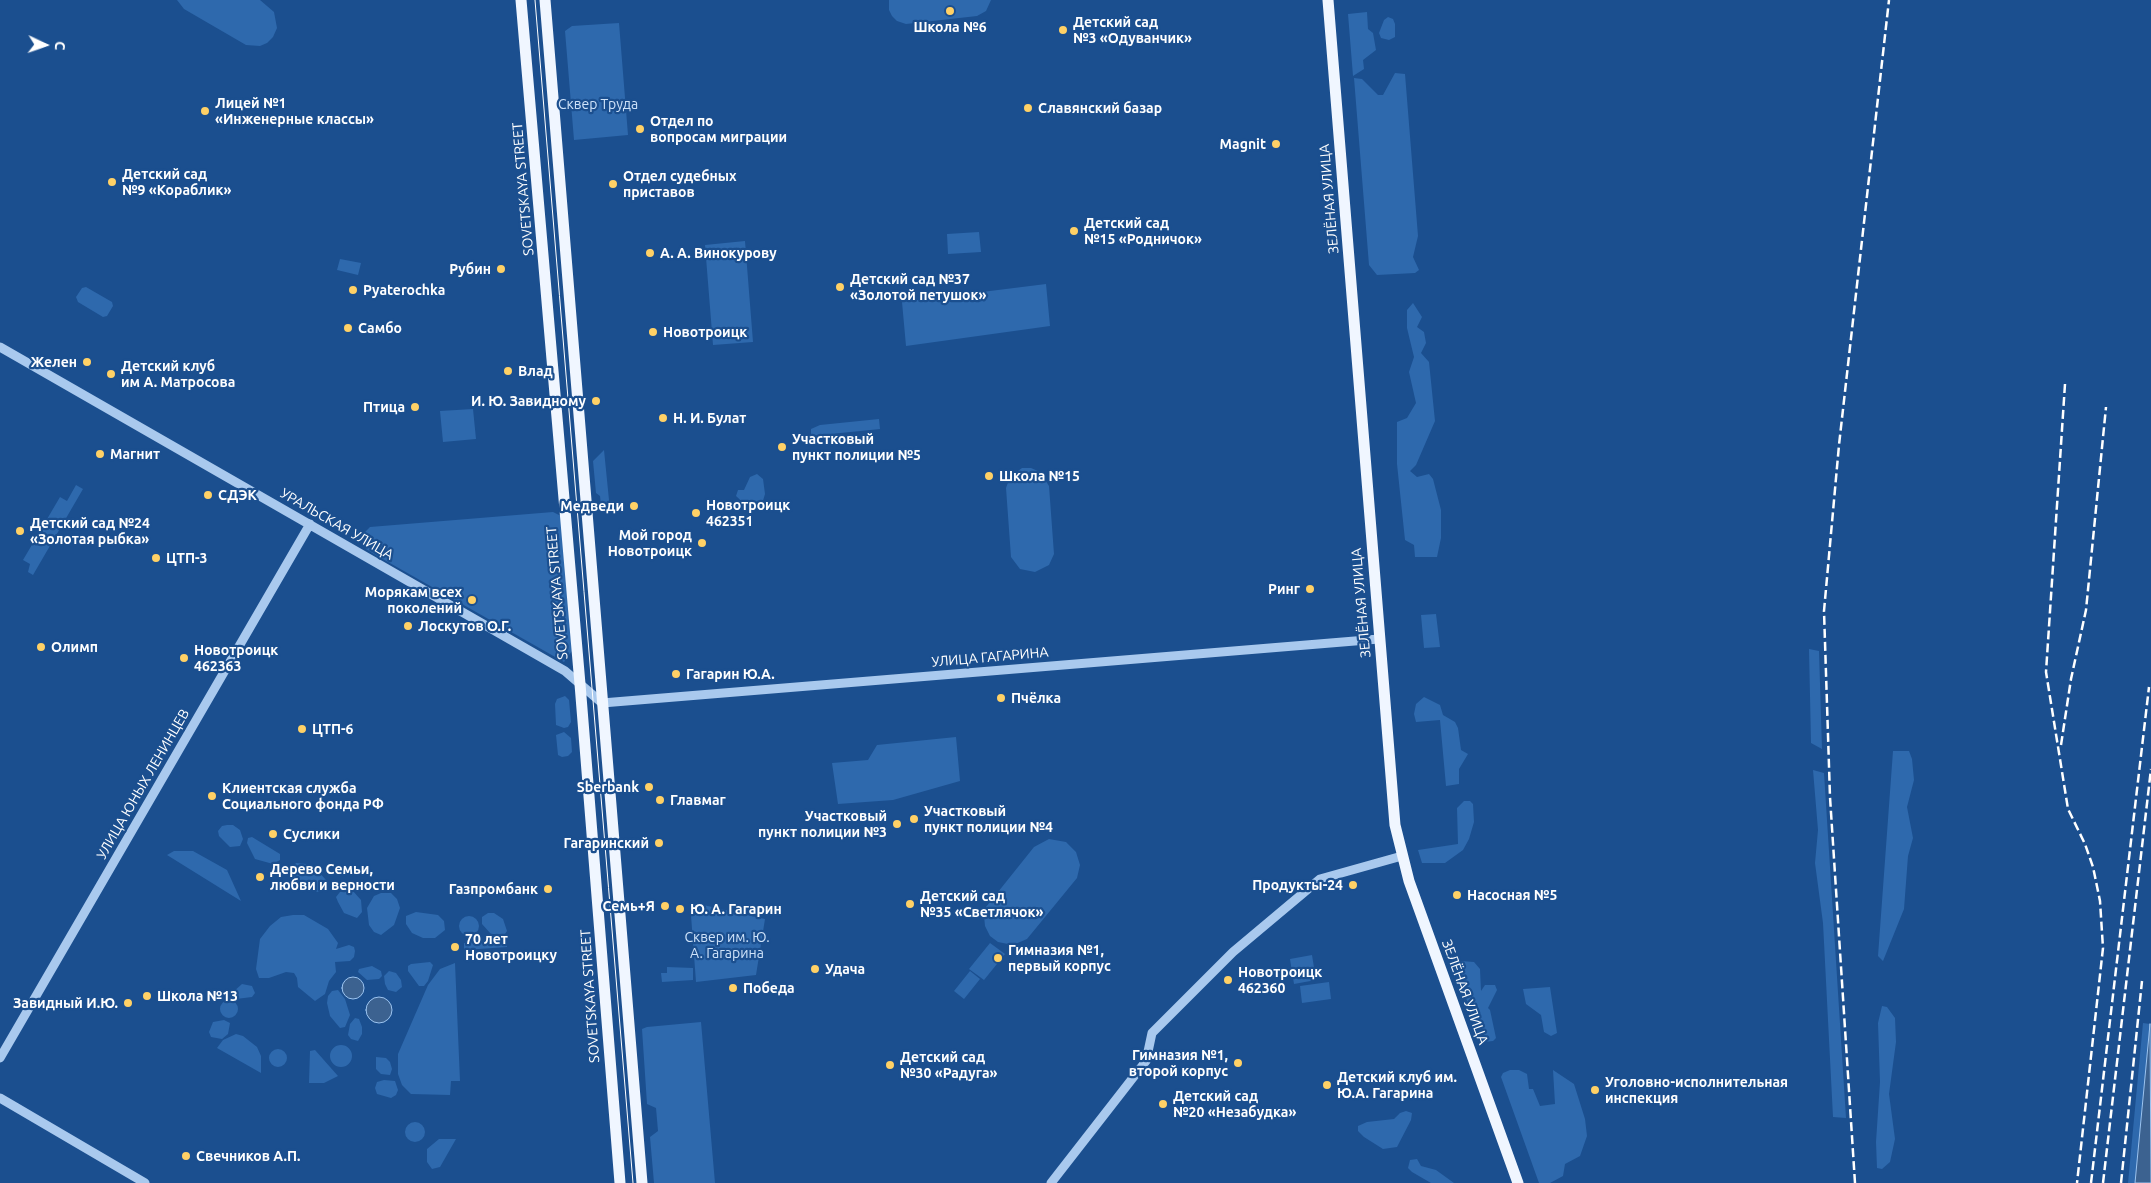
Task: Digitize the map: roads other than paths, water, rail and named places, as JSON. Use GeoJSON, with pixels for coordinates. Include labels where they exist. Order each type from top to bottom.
{"type":"FeatureCollection","features":[{"type":"Feature","properties":{"kind":"main road","name":"SOVETSKAYA STREET"},"geometry":{"type":"LineString","coordinates":[[521,0],[580,684],[620,1183]]}},
{"type":"Feature","properties":{"kind":"main road"},"geometry":{"type":"LineString","coordinates":[[544,0],[642,1183]]}},
{"type":"Feature","properties":{"kind":"main road","name":"ЗЕЛЁНАЯ УЛИЦА"},"geometry":{"type":"LineString","coordinates":[[1328,0],[1395,824],[1402,856],[1518,1183]]}},
{"type":"Feature","properties":{"kind":"street","name":"УРАЛЬСКАЯ УЛИЦА"},"geometry":{"type":"LineString","coordinates":[[0,347],[553,663],[602,703]]}},
{"type":"Feature","properties":{"kind":"street","name":"УЛИЦА ЮНЫХ ЛЕНИНЦЕВ"},"geometry":{"type":"LineString","coordinates":[[0,1058],[310,524]]}},
{"type":"Feature","properties":{"kind":"street","name":"УЛИЦА ГАГАРИНА"},"geometry":{"type":"LineString","coordinates":[[602,703],[1380,638]]}},
{"type":"Feature","properties":{"kind":"street"},"geometry":{"type":"LineString","coordinates":[[1051,1183],[1146,1061],[1152,1033],[1233,952],[1320,879],[1402,856]]}},
{"type":"Feature","properties":{"kind":"street"},"geometry":{"type":"LineString","coordinates":[[0,1098],[145,1183]]}},
{"type":"Feature","properties":{"kind":"tram line"},"geometry":{"type":"LineString","coordinates":[[535,0],[633,1183]]}},
{"type":"Feature","properties":{"kind":"railway"},"geometry":{"type":"LineString","coordinates":[[1855,1183],[1830,797],[1824,611],[1839,445],[1889,0]]}},
{"type":"Feature","properties":{"kind":"railway"},"geometry":{"type":"LineString","coordinates":[[2065,384],[2046,672],[2068,809],[2085,844],[2093,867],[2100,901],[2103,948],[2077,1183]]}},
{"type":"Feature","properties":{"kind":"railway"},"geometry":{"type":"LineString","coordinates":[[2061,745],[2071,679],[2086,610],[2106,407]]}},
{"type":"Feature","properties":{"kind":"railway"},"geometry":{"type":"LineString","coordinates":[[2091,1183],[2149,687]]}},
{"type":"Feature","properties":{"kind":"railway"},"geometry":{"type":"LineString","coordinates":[[2103,1183],[2151,769]]}},
{"type":"Feature","properties":{"kind":"railway"},"geometry":{"type":"LineString","coordinates":[[2121,1183],[2142,981]]}},
{"type":"Feature","properties":{"kind":"place","name":"Школа №6"},"geometry":{"type":"Point","coordinates":[950,11]}},
{"type":"Feature","properties":{"kind":"place","name":"Детский сад №3 «Одуванчик»"},"geometry":{"type":"Point","coordinates":[1063,30]}},
{"type":"Feature","properties":{"kind":"place","name":"Славянский базар"},"geometry":{"type":"Point","coordinates":[1028,108]}},
{"type":"Feature","properties":{"kind":"place","name":"Лицей №1 «Инженерные классы»"},"geometry":{"type":"Point","coordinates":[205,111]}},
{"type":"Feature","properties":{"kind":"place","name":"Отдел по вопросам миграции"},"geometry":{"type":"Point","coordinates":[640,129]}},
{"type":"Feature","properties":{"kind":"place","name":"Magnit"},"geometry":{"type":"Point","coordinates":[1276,144]}},
{"type":"Feature","properties":{"kind":"place","name":"Детский сад №9 «Кораблик»"},"geometry":{"type":"Point","coordinates":[112,182]}},
{"type":"Feature","properties":{"kind":"place","name":"Отдел судебных приставов"},"geometry":{"type":"Point","coordinates":[613,184]}},
{"type":"Feature","properties":{"kind":"place","name":"Детский сад №15 «Родничок»"},"geometry":{"type":"Point","coordinates":[1074,231]}},
{"type":"Feature","properties":{"kind":"place","name":"А. А. Винокурову"},"geometry":{"type":"Point","coordinates":[650,253]}},
{"type":"Feature","properties":{"kind":"place","name":"Рубин"},"geometry":{"type":"Point","coordinates":[501,269]}},
{"type":"Feature","properties":{"kind":"place","name":"Детский сад №37 «Золотой петушок»"},"geometry":{"type":"Point","coordinates":[840,287]}},
{"type":"Feature","properties":{"kind":"place","name":"Pyaterochka"},"geometry":{"type":"Point","coordinates":[353,290]}},
{"type":"Feature","properties":{"kind":"place","name":"Самбо"},"geometry":{"type":"Point","coordinates":[348,328]}},
{"type":"Feature","properties":{"kind":"place","name":"Новотроицк"},"geometry":{"type":"Point","coordinates":[653,332]}},
{"type":"Feature","properties":{"kind":"place","name":"Желен"},"geometry":{"type":"Point","coordinates":[87,362]}},
{"type":"Feature","properties":{"kind":"place","name":"Влад"},"geometry":{"type":"Point","coordinates":[508,371]}},
{"type":"Feature","properties":{"kind":"place","name":"Детский клуб им А. Матросова"},"geometry":{"type":"Point","coordinates":[111,374]}},
{"type":"Feature","properties":{"kind":"place","name":"И. Ю. Завидному"},"geometry":{"type":"Point","coordinates":[596,401]}},
{"type":"Feature","properties":{"kind":"place","name":"Птица"},"geometry":{"type":"Point","coordinates":[415,407]}},
{"type":"Feature","properties":{"kind":"place","name":"Н. И. Булат"},"geometry":{"type":"Point","coordinates":[663,418]}},
{"type":"Feature","properties":{"kind":"place","name":"Участковый пункт полиции №5"},"geometry":{"type":"Point","coordinates":[782,447]}},
{"type":"Feature","properties":{"kind":"place","name":"Магнит"},"geometry":{"type":"Point","coordinates":[100,454]}},
{"type":"Feature","properties":{"kind":"place","name":"Школа №15"},"geometry":{"type":"Point","coordinates":[989,476]}},
{"type":"Feature","properties":{"kind":"place","name":"СДЭК"},"geometry":{"type":"Point","coordinates":[208,495]}},
{"type":"Feature","properties":{"kind":"place","name":"Медведи"},"geometry":{"type":"Point","coordinates":[634,506]}},
{"type":"Feature","properties":{"kind":"place","name":"Новотроицк 462351"},"geometry":{"type":"Point","coordinates":[696,513]}},
{"type":"Feature","properties":{"kind":"place","name":"Детский сад №24 «Золотая рыбка»"},"geometry":{"type":"Point","coordinates":[20,531]}},
{"type":"Feature","properties":{"kind":"place","name":"Мой город Новотроицк"},"geometry":{"type":"Point","coordinates":[702,543]}},
{"type":"Feature","properties":{"kind":"place","name":"ЦТП-3"},"geometry":{"type":"Point","coordinates":[156,558]}},
{"type":"Feature","properties":{"kind":"place","name":"Ринг"},"geometry":{"type":"Point","coordinates":[1310,589]}},
{"type":"Feature","properties":{"kind":"place","name":"Морякам всех поколений"},"geometry":{"type":"Point","coordinates":[472,600]}},
{"type":"Feature","properties":{"kind":"place","name":"Лоскутов О.Г."},"geometry":{"type":"Point","coordinates":[408,626]}},
{"type":"Feature","properties":{"kind":"place","name":"Олимп"},"geometry":{"type":"Point","coordinates":[41,647]}},
{"type":"Feature","properties":{"kind":"place","name":"Новотроицк 462363"},"geometry":{"type":"Point","coordinates":[184,658]}},
{"type":"Feature","properties":{"kind":"place","name":"Гагарин Ю.А."},"geometry":{"type":"Point","coordinates":[676,674]}},
{"type":"Feature","properties":{"kind":"place","name":"Пчёлка"},"geometry":{"type":"Point","coordinates":[1001,698]}},
{"type":"Feature","properties":{"kind":"place","name":"ЦТП-6"},"geometry":{"type":"Point","coordinates":[302,729]}},
{"type":"Feature","properties":{"kind":"place","name":"Sberbank"},"geometry":{"type":"Point","coordinates":[649,787]}},
{"type":"Feature","properties":{"kind":"place","name":"Клиентская служба Социального фонда РФ"},"geometry":{"type":"Point","coordinates":[212,796]}},
{"type":"Feature","properties":{"kind":"place","name":"Главмаг"},"geometry":{"type":"Point","coordinates":[660,800]}},
{"type":"Feature","properties":{"kind":"place","name":"Участковый пункт полиции №4"},"geometry":{"type":"Point","coordinates":[914,819]}},
{"type":"Feature","properties":{"kind":"place","name":"Участковый пункт полиции №3"},"geometry":{"type":"Point","coordinates":[897,824]}},
{"type":"Feature","properties":{"kind":"place","name":"Суслики"},"geometry":{"type":"Point","coordinates":[273,834]}},
{"type":"Feature","properties":{"kind":"place","name":"Гагаринский"},"geometry":{"type":"Point","coordinates":[659,843]}},
{"type":"Feature","properties":{"kind":"place","name":"Дерево Семьи, любви и верности"},"geometry":{"type":"Point","coordinates":[260,877]}},
{"type":"Feature","properties":{"kind":"place","name":"Продукты-24"},"geometry":{"type":"Point","coordinates":[1353,885]}},
{"type":"Feature","properties":{"kind":"place","name":"Газпромбанк"},"geometry":{"type":"Point","coordinates":[548,889]}},
{"type":"Feature","properties":{"kind":"place","name":"Насосная №5"},"geometry":{"type":"Point","coordinates":[1457,895]}},
{"type":"Feature","properties":{"kind":"place","name":"Детский сад №35 «Светлячок»"},"geometry":{"type":"Point","coordinates":[910,904]}},
{"type":"Feature","properties":{"kind":"place","name":"Семь+Я"},"geometry":{"type":"Point","coordinates":[665,906]}},
{"type":"Feature","properties":{"kind":"place","name":"Ю. А. Гагарин"},"geometry":{"type":"Point","coordinates":[680,909]}},
{"type":"Feature","properties":{"kind":"place","name":"70 лет Новотроицку"},"geometry":{"type":"Point","coordinates":[455,947]}},
{"type":"Feature","properties":{"kind":"place","name":"Гимназия №1, первый корпус"},"geometry":{"type":"Point","coordinates":[998,958]}},
{"type":"Feature","properties":{"kind":"place","name":"Удача"},"geometry":{"type":"Point","coordinates":[815,969]}},
{"type":"Feature","properties":{"kind":"place","name":"Новотроицк 462360"},"geometry":{"type":"Point","coordinates":[1228,980]}},
{"type":"Feature","properties":{"kind":"place","name":"Победа"},"geometry":{"type":"Point","coordinates":[733,988]}},
{"type":"Feature","properties":{"kind":"place","name":"Школа №13"},"geometry":{"type":"Point","coordinates":[147,996]}},
{"type":"Feature","properties":{"kind":"place","name":"Завидный И.Ю."},"geometry":{"type":"Point","coordinates":[128,1003]}},
{"type":"Feature","properties":{"kind":"place","name":"Гимназия №1, второй корпус"},"geometry":{"type":"Point","coordinates":[1238,1063]}},
{"type":"Feature","properties":{"kind":"place","name":"Детский сад №30 «Радуга»"},"geometry":{"type":"Point","coordinates":[890,1065]}},
{"type":"Feature","properties":{"kind":"place","name":"Детский клуб им. Ю.А. Гагарина"},"geometry":{"type":"Point","coordinates":[1327,1085]}},
{"type":"Feature","properties":{"kind":"place","name":"Уголовно-исполнительная инспекция"},"geometry":{"type":"Point","coordinates":[1595,1090]}},
{"type":"Feature","properties":{"kind":"place","name":"Детский сад №20 «Незабудка»"},"geometry":{"type":"Point","coordinates":[1163,1104]}},
{"type":"Feature","properties":{"kind":"place","name":"Свечников А.П."},"geometry":{"type":"Point","coordinates":[186,1156]}},
{"type":"Feature","properties":{"kind":"park label","name":"Сквер Труда"},"geometry":{"type":"Point","coordinates":[598,104]}},
{"type":"Feature","properties":{"kind":"park label","name":"Сквер им. Ю. А. Гагарина"},"geometry":{"type":"Point","coordinates":[727,946]}}]}
